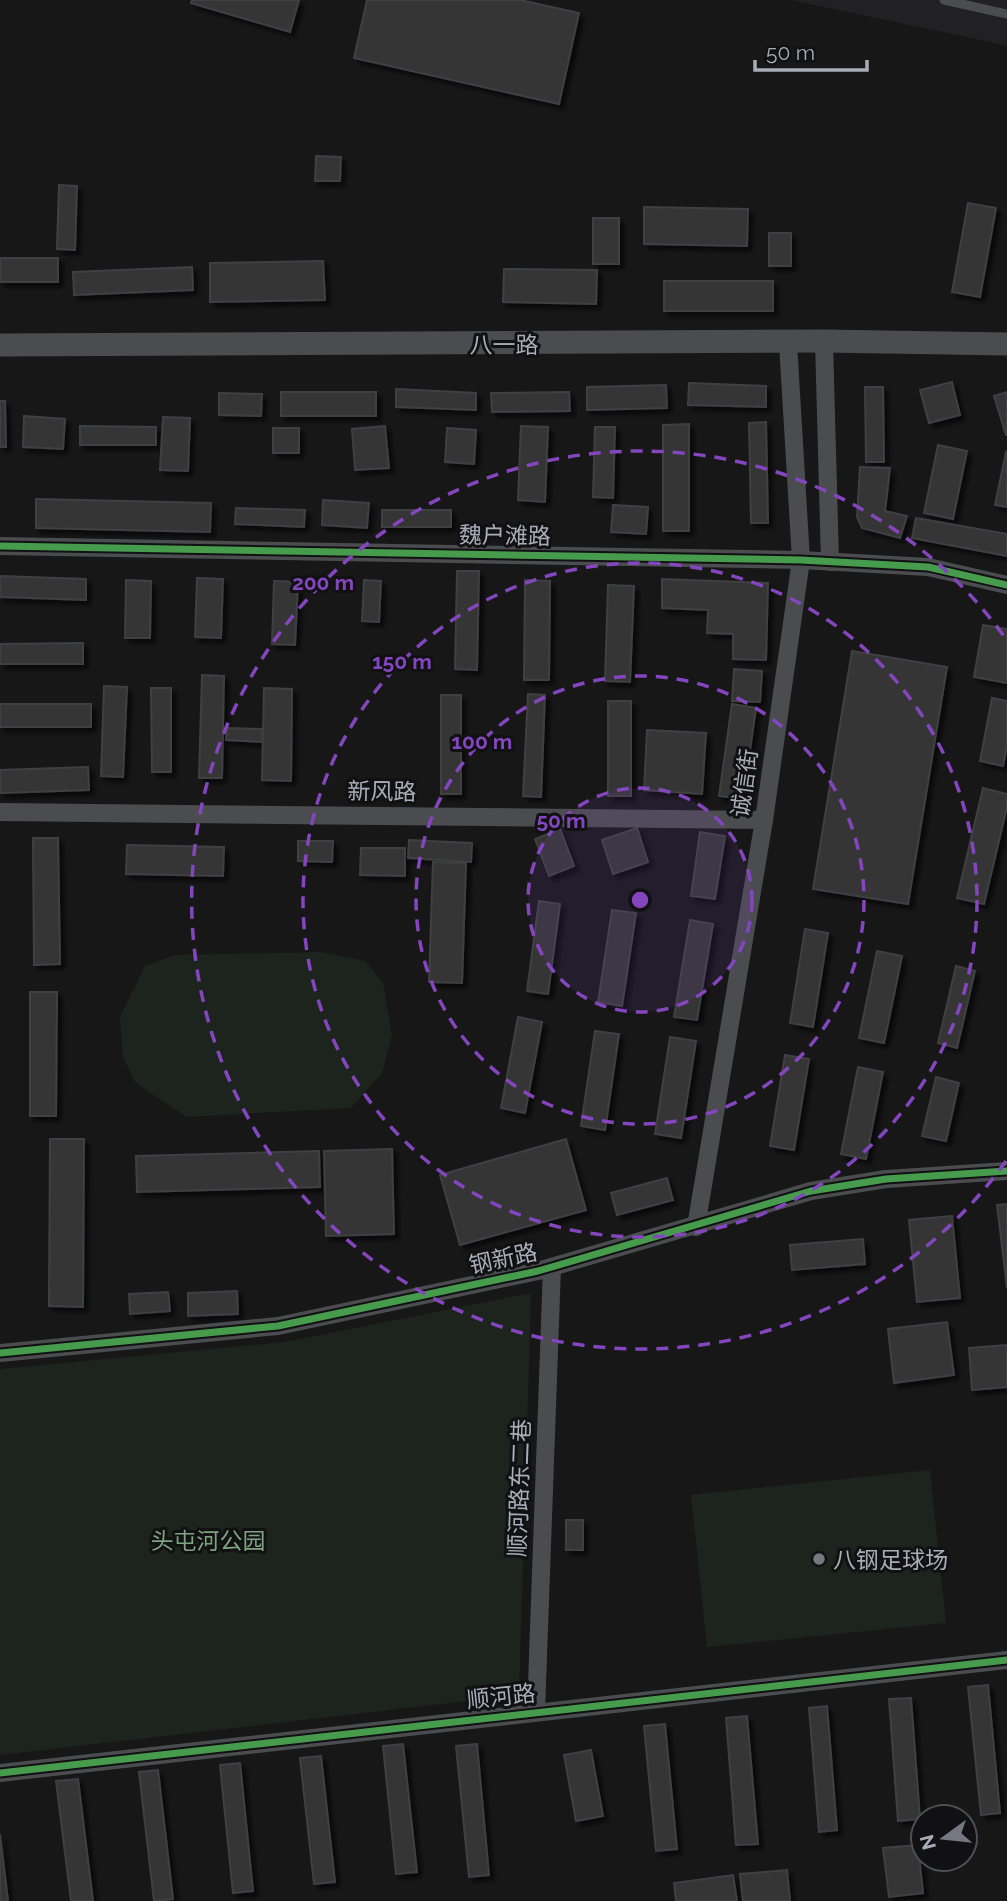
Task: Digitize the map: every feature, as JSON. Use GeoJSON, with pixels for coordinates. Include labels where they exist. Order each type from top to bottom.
{"type":"FeatureCollection","features":[{"type":"Feature","properties":{"kind":"street","name":"八一路"},"geometry":{"type":"LineString","coordinates":[[0,345],[824,341],[1007,344]]}},
{"type":"Feature","properties":{"kind":"street"},"geometry":{"type":"LineString","coordinates":[[824,341],[831,562]]}},
{"type":"Feature","properties":{"kind":"street","name":"诚信街"},"geometry":{"type":"LineString","coordinates":[[696,1227],[764,820],[801,560],[788,343]]}},
{"type":"Feature","properties":{"kind":"street","name":"魏户滩路"},"geometry":{"type":"LineString","coordinates":[[0,545],[801,560],[928,567],[1007,585]]}},
{"type":"Feature","properties":{"kind":"street","name":"新风路"},"geometry":{"type":"LineString","coordinates":[[0,812],[764,820]]}},
{"type":"Feature","properties":{"kind":"street","name":"钢新路"},"geometry":{"type":"LineString","coordinates":[[0,1353],[278,1326],[552,1267],[696,1227],[811,1191],[886,1179],[1007,1171]]}},
{"type":"Feature","properties":{"kind":"street","name":"顺河路东二巷"},"geometry":{"type":"LineString","coordinates":[[536,1712],[552,1267]]}},
{"type":"Feature","properties":{"kind":"street","name":"顺河路"},"geometry":{"type":"LineString","coordinates":[[0,1773],[1007,1660]]}},
{"type":"Feature","properties":{"kind":"lane"},"geometry":{"type":"LineString","coordinates":[[944,0],[1007,13]]}},
{"type":"Feature","properties":{"kind":"shaded area"},"geometry":{"type":"Polygon","coordinates":[[[791,0],[1007,0],[1007,46],[962,36],[791,0]]]}},
{"type":"Feature","properties":{"kind":"green space"},"geometry":{"type":"Polygon","coordinates":[[[321,952],[365,961],[383,983],[392,1035],[382,1073],[351,1108],[187,1117],[135,1082],[123,1057],[120,1017],[145,966],[175,955],[321,952]]]}},
{"type":"Feature","properties":{"kind":"green space","name":"头屯河公园"},"geometry":{"type":"Polygon","coordinates":[[[531,1293],[519,1695],[0,1755],[0,1369],[285,1342],[531,1293]]]}},
{"type":"Feature","properties":{"kind":"green space","name":"八钢足球场"},"geometry":{"type":"Polygon","coordinates":[[[930,1470],[946,1623],[707,1647],[691,1495],[930,1470]]]}},
{"type":"Feature","properties":{"kind":"building"},"geometry":{"type":"Polygon","coordinates":[[[192,0],[299,0],[290,32],[191,3],[192,0]]]}},
{"type":"Feature","properties":{"kind":"building"},"geometry":{"type":"Polygon","coordinates":[[[367,0],[520,0],[579,13],[559,104],[354,58],[367,0]]]}},
{"type":"Feature","properties":{"kind":"building"},"geometry":{"type":"Polygon","coordinates":[[[316,156],[341,157],[340,181],[315,181],[316,156]]]}},
{"type":"Feature","properties":{"kind":"building"},"geometry":{"type":"Polygon","coordinates":[[[59,185],[77,186],[75,250],[57,249],[59,185]]]}},
{"type":"Feature","properties":{"kind":"building"},"geometry":{"type":"Polygon","coordinates":[[[968,203],[996,208],[980,297],[952,292],[968,203]]]}},
{"type":"Feature","properties":{"kind":"building"},"geometry":{"type":"Polygon","coordinates":[[[644,207],[748,209],[747,246],[644,244],[644,207]]]}},
{"type":"Feature","properties":{"kind":"building"},"geometry":{"type":"Polygon","coordinates":[[[593,218],[619,218],[619,264],[593,264],[593,218]]]}},
{"type":"Feature","properties":{"kind":"building"},"geometry":{"type":"Polygon","coordinates":[[[769,233],[791,233],[791,266],[769,266],[769,233]]]}},
{"type":"Feature","properties":{"kind":"building"},"geometry":{"type":"Polygon","coordinates":[[[0,258],[58,258],[58,282],[0,282],[0,258]]]}},
{"type":"Feature","properties":{"kind":"building"},"geometry":{"type":"Polygon","coordinates":[[[323,261],[325,300],[210,302],[210,263],[323,261]]]}},
{"type":"Feature","properties":{"kind":"building"},"geometry":{"type":"Polygon","coordinates":[[[192,267],[193,290],[74,295],[73,272],[192,267]]]}},
{"type":"Feature","properties":{"kind":"building"},"geometry":{"type":"Polygon","coordinates":[[[504,269],[597,270],[596,304],[503,302],[504,269]]]}},
{"type":"Feature","properties":{"kind":"building"},"geometry":{"type":"Polygon","coordinates":[[[664,281],[773,281],[773,311],[664,311],[664,281]]]}},
{"type":"Feature","properties":{"kind":"building"},"geometry":{"type":"Polygon","coordinates":[[[952,382],[960,415],[929,423],[920,390],[952,382]]]}},
{"type":"Feature","properties":{"kind":"building"},"geometry":{"type":"Polygon","coordinates":[[[689,383],[766,386],[766,407],[688,405],[689,383]]]}},
{"type":"Feature","properties":{"kind":"building"},"geometry":{"type":"Polygon","coordinates":[[[666,385],[667,408],[587,410],[587,387],[666,385]]]}},
{"type":"Feature","properties":{"kind":"building"},"geometry":{"type":"Polygon","coordinates":[[[865,387],[883,387],[884,462],[866,462],[865,387]]]}},
{"type":"Feature","properties":{"kind":"building"},"geometry":{"type":"Polygon","coordinates":[[[396,389],[476,393],[476,410],[396,407],[396,389]]]}},
{"type":"Feature","properties":{"kind":"building"},"geometry":{"type":"Polygon","coordinates":[[[281,392],[376,392],[376,416],[281,416],[281,392]]]}},
{"type":"Feature","properties":{"kind":"building"},"geometry":{"type":"Polygon","coordinates":[[[569,392],[570,411],[492,412],[491,393],[569,392]]]}},
{"type":"Feature","properties":{"kind":"building"},"geometry":{"type":"Polygon","coordinates":[[[1007,392],[1007,435],[1006,435],[994,396],[1007,392]]]}},
{"type":"Feature","properties":{"kind":"building"},"geometry":{"type":"Polygon","coordinates":[[[219,393],[262,394],[261,416],[219,415],[219,393]]]}},
{"type":"Feature","properties":{"kind":"building"},"geometry":{"type":"Polygon","coordinates":[[[0,401],[5,401],[6,447],[0,447],[0,401]]]}},
{"type":"Feature","properties":{"kind":"building"},"geometry":{"type":"Polygon","coordinates":[[[24,416],[65,419],[63,449],[23,447],[24,416]]]}},
{"type":"Feature","properties":{"kind":"building"},"geometry":{"type":"Polygon","coordinates":[[[163,417],[190,418],[188,471],[160,470],[163,417]]]}},
{"type":"Feature","properties":{"kind":"building"},"geometry":{"type":"Polygon","coordinates":[[[766,422],[768,523],[751,523],[749,423],[766,422]]]}},
{"type":"Feature","properties":{"kind":"building"},"geometry":{"type":"Polygon","coordinates":[[[689,424],[689,531],[663,531],[663,425],[689,424]]]}},
{"type":"Feature","properties":{"kind":"building"},"geometry":{"type":"Polygon","coordinates":[[[80,426],[156,427],[156,445],[80,445],[80,426]]]}},
{"type":"Feature","properties":{"kind":"building"},"geometry":{"type":"Polygon","coordinates":[[[385,426],[389,468],[355,470],[352,429],[385,426]]]}},
{"type":"Feature","properties":{"kind":"building"},"geometry":{"type":"Polygon","coordinates":[[[521,426],[548,427],[545,502],[518,500],[521,426]]]}},
{"type":"Feature","properties":{"kind":"building"},"geometry":{"type":"Polygon","coordinates":[[[595,427],[615,427],[613,498],[593,497],[595,427]]]}},
{"type":"Feature","properties":{"kind":"building"},"geometry":{"type":"Polygon","coordinates":[[[273,428],[299,428],[299,453],[273,453],[273,428]]]}},
{"type":"Feature","properties":{"kind":"building"},"geometry":{"type":"Polygon","coordinates":[[[447,428],[476,430],[474,464],[445,462],[447,428]]]}},
{"type":"Feature","properties":{"kind":"building"},"geometry":{"type":"Polygon","coordinates":[[[938,445],[967,451],[953,519],[924,513],[938,445]]]}},
{"type":"Feature","properties":{"kind":"building"},"geometry":{"type":"Polygon","coordinates":[[[1007,453],[1007,507],[995,505],[1007,453]]]}},
{"type":"Feature","properties":{"kind":"building"},"geometry":{"type":"Polygon","coordinates":[[[860,467],[890,468],[885,511],[907,516],[900,538],[862,528],[857,517],[860,467]]]}},
{"type":"Feature","properties":{"kind":"building"},"geometry":{"type":"Polygon","coordinates":[[[36,499],[211,503],[210,532],[36,528],[36,499]]]}},
{"type":"Feature","properties":{"kind":"building"},"geometry":{"type":"Polygon","coordinates":[[[323,500],[369,503],[367,528],[322,525],[323,500]]]}},
{"type":"Feature","properties":{"kind":"building"},"geometry":{"type":"Polygon","coordinates":[[[613,505],[648,507],[646,534],[611,532],[613,505]]]}},
{"type":"Feature","properties":{"kind":"building"},"geometry":{"type":"Polygon","coordinates":[[[236,508],[305,510],[304,527],[235,524],[236,508]]]}},
{"type":"Feature","properties":{"kind":"building"},"geometry":{"type":"Polygon","coordinates":[[[382,510],[451,510],[451,527],[382,527],[382,510]]]}},
{"type":"Feature","properties":{"kind":"building"},"geometry":{"type":"Polygon","coordinates":[[[916,518],[1007,534],[1007,556],[912,538],[916,518]]]}},
{"type":"Feature","properties":{"kind":"building"},"geometry":{"type":"Polygon","coordinates":[[[457,571],[479,571],[477,670],[455,669],[457,571]]]}},
{"type":"Feature","properties":{"kind":"building"},"geometry":{"type":"Polygon","coordinates":[[[0,576],[86,579],[86,600],[0,597],[0,576]]]}},
{"type":"Feature","properties":{"kind":"building"},"geometry":{"type":"Polygon","coordinates":[[[197,578],[223,579],[221,638],[195,637],[197,578]]]}},
{"type":"Feature","properties":{"kind":"building"},"geometry":{"type":"Polygon","coordinates":[[[662,579],[768,583],[766,660],[733,659],[733,634],[707,633],[708,610],[662,608],[662,579]]]}},
{"type":"Feature","properties":{"kind":"building"},"geometry":{"type":"Polygon","coordinates":[[[126,580],[151,581],[150,638],[125,638],[126,580]]]}},
{"type":"Feature","properties":{"kind":"building"},"geometry":{"type":"Polygon","coordinates":[[[364,580],[381,581],[379,622],[362,621],[364,580]]]}},
{"type":"Feature","properties":{"kind":"building"},"geometry":{"type":"Polygon","coordinates":[[[525,580],[550,581],[549,680],[524,680],[525,580]]]}},
{"type":"Feature","properties":{"kind":"building"},"geometry":{"type":"Polygon","coordinates":[[[274,581],[298,582],[295,645],[272,644],[274,581]]]}},
{"type":"Feature","properties":{"kind":"building"},"geometry":{"type":"Polygon","coordinates":[[[608,585],[634,586],[630,682],[605,681],[608,585]]]}},
{"type":"Feature","properties":{"kind":"building"},"geometry":{"type":"Polygon","coordinates":[[[983,625],[1007,629],[1007,683],[974,677],[983,625]]]}},
{"type":"Feature","properties":{"kind":"building"},"geometry":{"type":"Polygon","coordinates":[[[83,643],[83,664],[0,664],[0,644],[83,643]]]}},
{"type":"Feature","properties":{"kind":"building"},"geometry":{"type":"Polygon","coordinates":[[[852,651],[947,667],[908,904],[813,889],[852,651]]]}},
{"type":"Feature","properties":{"kind":"building"},"geometry":{"type":"Polygon","coordinates":[[[734,669],[762,671],[760,702],[732,701],[734,669]]]}},
{"type":"Feature","properties":{"kind":"building"},"geometry":{"type":"Polygon","coordinates":[[[202,675],[224,676],[222,778],[199,778],[202,675]]]}},
{"type":"Feature","properties":{"kind":"building"},"geometry":{"type":"Polygon","coordinates":[[[104,686],[127,687],[123,777],[101,776],[104,686]]]}},
{"type":"Feature","properties":{"kind":"building"},"geometry":{"type":"Polygon","coordinates":[[[151,688],[171,688],[171,772],[152,772],[151,688]]]}},
{"type":"Feature","properties":{"kind":"building"},"geometry":{"type":"Polygon","coordinates":[[[264,688],[292,689],[291,781],[262,780],[264,688]]]}},
{"type":"Feature","properties":{"kind":"building"},"geometry":{"type":"Polygon","coordinates":[[[528,694],[545,695],[541,797],[523,796],[528,694]]]}},
{"type":"Feature","properties":{"kind":"building"},"geometry":{"type":"Polygon","coordinates":[[[441,695],[461,695],[461,794],[441,794],[441,695]]]}},
{"type":"Feature","properties":{"kind":"building"},"geometry":{"type":"Polygon","coordinates":[[[992,698],[1007,701],[1007,746],[1003,766],[980,761],[992,698]]]}},
{"type":"Feature","properties":{"kind":"building"},"geometry":{"type":"Polygon","coordinates":[[[608,701],[631,701],[631,796],[608,796],[608,701]]]}},
{"type":"Feature","properties":{"kind":"building"},"geometry":{"type":"Polygon","coordinates":[[[0,704],[91,704],[91,727],[0,727],[0,704]]]}},
{"type":"Feature","properties":{"kind":"building"},"geometry":{"type":"Polygon","coordinates":[[[732,704],[756,708],[743,799],[719,796],[732,704]]]}},
{"type":"Feature","properties":{"kind":"building"},"geometry":{"type":"Polygon","coordinates":[[[227,728],[263,729],[262,742],[226,740],[227,728]]]}},
{"type":"Feature","properties":{"kind":"building"},"geometry":{"type":"Polygon","coordinates":[[[647,730],[706,733],[702,794],[644,790],[647,730]]]}},
{"type":"Feature","properties":{"kind":"building"},"geometry":{"type":"Polygon","coordinates":[[[88,767],[89,790],[0,793],[0,770],[88,767]]]}},
{"type":"Feature","properties":{"kind":"building"},"geometry":{"type":"Polygon","coordinates":[[[983,788],[1007,794],[1007,807],[984,904],[957,898],[983,788]]]}},
{"type":"Feature","properties":{"kind":"building"},"geometry":{"type":"Polygon","coordinates":[[[637,828],[648,862],[613,874],[602,840],[637,828]]]}},
{"type":"Feature","properties":{"kind":"building"},"geometry":{"type":"Polygon","coordinates":[[[560,829],[574,866],[549,876],[535,839],[560,829]]]}},
{"type":"Feature","properties":{"kind":"building"},"geometry":{"type":"Polygon","coordinates":[[[700,832],[725,836],[715,899],[691,896],[700,832]]]}},
{"type":"Feature","properties":{"kind":"building"},"geometry":{"type":"Polygon","coordinates":[[[33,838],[58,838],[60,964],[34,965],[33,838]]]}},
{"type":"Feature","properties":{"kind":"building"},"geometry":{"type":"Polygon","coordinates":[[[409,840],[472,843],[471,862],[408,858],[409,840]]]}},
{"type":"Feature","properties":{"kind":"building"},"geometry":{"type":"Polygon","coordinates":[[[298,841],[333,841],[332,862],[298,861],[298,841]]]}},
{"type":"Feature","properties":{"kind":"building"},"geometry":{"type":"Polygon","coordinates":[[[127,845],[224,847],[223,876],[126,874],[127,845]]]}},
{"type":"Feature","properties":{"kind":"building"},"geometry":{"type":"Polygon","coordinates":[[[361,848],[405,848],[405,876],[360,875],[361,848]]]}},
{"type":"Feature","properties":{"kind":"building"},"geometry":{"type":"Polygon","coordinates":[[[433,862],[466,863],[462,983],[429,982],[433,862]]]}},
{"type":"Feature","properties":{"kind":"building"},"geometry":{"type":"Polygon","coordinates":[[[539,901],[560,904],[548,994],[527,991],[539,901]]]}},
{"type":"Feature","properties":{"kind":"building"},"geometry":{"type":"Polygon","coordinates":[[[612,910],[636,913],[622,1006],[598,1002],[612,910]]]}},
{"type":"Feature","properties":{"kind":"building"},"geometry":{"type":"Polygon","coordinates":[[[690,920],[713,924],[697,1020],[674,1017],[690,920]]]}},
{"type":"Feature","properties":{"kind":"building"},"geometry":{"type":"Polygon","coordinates":[[[805,929],[828,933],[813,1027],[790,1023],[805,929]]]}},
{"type":"Feature","properties":{"kind":"building"},"geometry":{"type":"Polygon","coordinates":[[[877,951],[902,956],[884,1043],[859,1038],[877,951]]]}},
{"type":"Feature","properties":{"kind":"building"},"geometry":{"type":"Polygon","coordinates":[[[956,966],[975,971],[957,1048],[938,1043],[956,966]]]}},
{"type":"Feature","properties":{"kind":"building"},"geometry":{"type":"Polygon","coordinates":[[[30,992],[57,992],[56,1116],[30,1116],[30,992]]]}},
{"type":"Feature","properties":{"kind":"building"},"geometry":{"type":"Polygon","coordinates":[[[518,1017],[542,1022],[525,1113],[501,1108],[518,1017]]]}},
{"type":"Feature","properties":{"kind":"building"},"geometry":{"type":"Polygon","coordinates":[[[595,1031],[619,1034],[605,1130],[581,1126],[595,1031]]]}},
{"type":"Feature","properties":{"kind":"building"},"geometry":{"type":"Polygon","coordinates":[[[670,1037],[696,1041],[681,1138],[655,1134],[670,1037]]]}},
{"type":"Feature","properties":{"kind":"building"},"geometry":{"type":"Polygon","coordinates":[[[785,1055],[809,1059],[794,1150],[770,1146],[785,1055]]]}},
{"type":"Feature","properties":{"kind":"building"},"geometry":{"type":"Polygon","coordinates":[[[858,1067],[883,1072],[866,1159],[841,1154],[858,1067]]]}},
{"type":"Feature","properties":{"kind":"building"},"geometry":{"type":"Polygon","coordinates":[[[936,1077],[959,1083],[946,1141],[922,1136],[936,1077]]]}},
{"type":"Feature","properties":{"kind":"building"},"geometry":{"type":"Polygon","coordinates":[[[50,1139],[84,1139],[83,1307],[49,1306],[50,1139]]]}},
{"type":"Feature","properties":{"kind":"building"},"geometry":{"type":"Polygon","coordinates":[[[566,1139],[586,1210],[460,1245],[440,1175],[566,1139]]]}},
{"type":"Feature","properties":{"kind":"building"},"geometry":{"type":"Polygon","coordinates":[[[392,1149],[394,1234],[326,1236],[324,1151],[392,1149]]]}},
{"type":"Feature","properties":{"kind":"building"},"geometry":{"type":"Polygon","coordinates":[[[319,1151],[320,1187],[137,1192],[136,1156],[319,1151]]]}},
{"type":"Feature","properties":{"kind":"building"},"geometry":{"type":"Polygon","coordinates":[[[667,1178],[673,1200],[617,1215],[611,1193],[667,1178]]]}},
{"type":"Feature","properties":{"kind":"building"},"geometry":{"type":"Polygon","coordinates":[[[1007,1204],[1007,1288],[997,1205],[1007,1204]]]}},
{"type":"Feature","properties":{"kind":"building"},"geometry":{"type":"Polygon","coordinates":[[[952,1216],[960,1298],[917,1302],[909,1220],[952,1216]]]}},
{"type":"Feature","properties":{"kind":"building"},"geometry":{"type":"Polygon","coordinates":[[[863,1239],[865,1264],[792,1270],[790,1245],[863,1239]]]}},
{"type":"Feature","properties":{"kind":"building"},"geometry":{"type":"Polygon","coordinates":[[[237,1291],[238,1314],[188,1316],[188,1293],[237,1291]]]}},
{"type":"Feature","properties":{"kind":"building"},"geometry":{"type":"Polygon","coordinates":[[[168,1292],[170,1311],[130,1314],[129,1294],[168,1292]]]}},
{"type":"Feature","properties":{"kind":"building"},"geometry":{"type":"Polygon","coordinates":[[[947,1322],[954,1375],[894,1383],[888,1329],[947,1322]]]}},
{"type":"Feature","properties":{"kind":"building"},"geometry":{"type":"Polygon","coordinates":[[[1007,1345],[1007,1387],[972,1390],[969,1348],[1007,1345]]]}},
{"type":"Feature","properties":{"kind":"building"},"geometry":{"type":"Polygon","coordinates":[[[566,1520],[583,1520],[583,1550],[566,1550],[566,1520]]]}},
{"type":"Feature","properties":{"kind":"building"},"geometry":{"type":"Polygon","coordinates":[[[988,1685],[1000,1813],[981,1815],[968,1687],[988,1685]]]}},
{"type":"Feature","properties":{"kind":"building"},"geometry":{"type":"Polygon","coordinates":[[[911,1698],[919,1803],[909,1803],[909,1820],[898,1821],[889,1699],[911,1698]]]}},
{"type":"Feature","properties":{"kind":"building"},"geometry":{"type":"Polygon","coordinates":[[[827,1706],[837,1830],[819,1832],[809,1708],[827,1706]]]}},
{"type":"Feature","properties":{"kind":"building"},"geometry":{"type":"Polygon","coordinates":[[[747,1716],[758,1844],[736,1845],[726,1718],[747,1716]]]}},
{"type":"Feature","properties":{"kind":"building"},"geometry":{"type":"Polygon","coordinates":[[[665,1724],[677,1849],[656,1851],[644,1726],[665,1724]]]}},
{"type":"Feature","properties":{"kind":"building"},"geometry":{"type":"Polygon","coordinates":[[[403,1744],[417,1872],[396,1874],[383,1746],[403,1744]]]}},
{"type":"Feature","properties":{"kind":"building"},"geometry":{"type":"Polygon","coordinates":[[[477,1744],[489,1875],[469,1877],[456,1746],[477,1744]]]}},
{"type":"Feature","properties":{"kind":"building"},"geometry":{"type":"Polygon","coordinates":[[[591,1750],[603,1816],[576,1821],[564,1755],[591,1750]]]}},
{"type":"Feature","properties":{"kind":"building"},"geometry":{"type":"Polygon","coordinates":[[[321,1756],[335,1882],[314,1884],[300,1758],[321,1756]]]}},
{"type":"Feature","properties":{"kind":"building"},"geometry":{"type":"Polygon","coordinates":[[[240,1763],[253,1891],[233,1893],[220,1765],[240,1763]]]}},
{"type":"Feature","properties":{"kind":"building"},"geometry":{"type":"Polygon","coordinates":[[[158,1770],[173,1899],[154,1901],[139,1772],[158,1770]]]}},
{"type":"Feature","properties":{"kind":"building"},"geometry":{"type":"Polygon","coordinates":[[[78,1779],[93,1901],[71,1901],[56,1781],[78,1779]]]}},
{"type":"Feature","properties":{"kind":"building"},"geometry":{"type":"Polygon","coordinates":[[[0,1834],[8,1901],[0,1901],[0,1834]]]}},
{"type":"Feature","properties":{"kind":"building"},"geometry":{"type":"Polygon","coordinates":[[[909,1846],[909,1873],[921,1873],[923,1893],[889,1897],[883,1848],[909,1846]]]}},
{"type":"Feature","properties":{"kind":"building"},"geometry":{"type":"Polygon","coordinates":[[[787,1870],[790,1901],[743,1901],[740,1874],[787,1870]]]}},
{"type":"Feature","properties":{"kind":"building"},"geometry":{"type":"Polygon","coordinates":[[[733,1875],[737,1901],[676,1901],[674,1883],[733,1875]]]}},
{"type":"Feature","properties":{"kind":"cycle path"},"geometry":{"type":"LineString","coordinates":[[0,546],[801,560],[928,567],[1007,585]]}},
{"type":"Feature","properties":{"kind":"cycle path"},"geometry":{"type":"LineString","coordinates":[[0,1353],[278,1326],[538,1271],[811,1191],[886,1179],[1007,1171]]}},
{"type":"Feature","properties":{"kind":"cycle path"},"geometry":{"type":"LineString","coordinates":[[0,1773],[1007,1660]]}},
{"type":"Feature","properties":{"kind":"place","name":"八钢足球场"},"geometry":{"type":"Point","coordinates":[819,1559]}}]}
